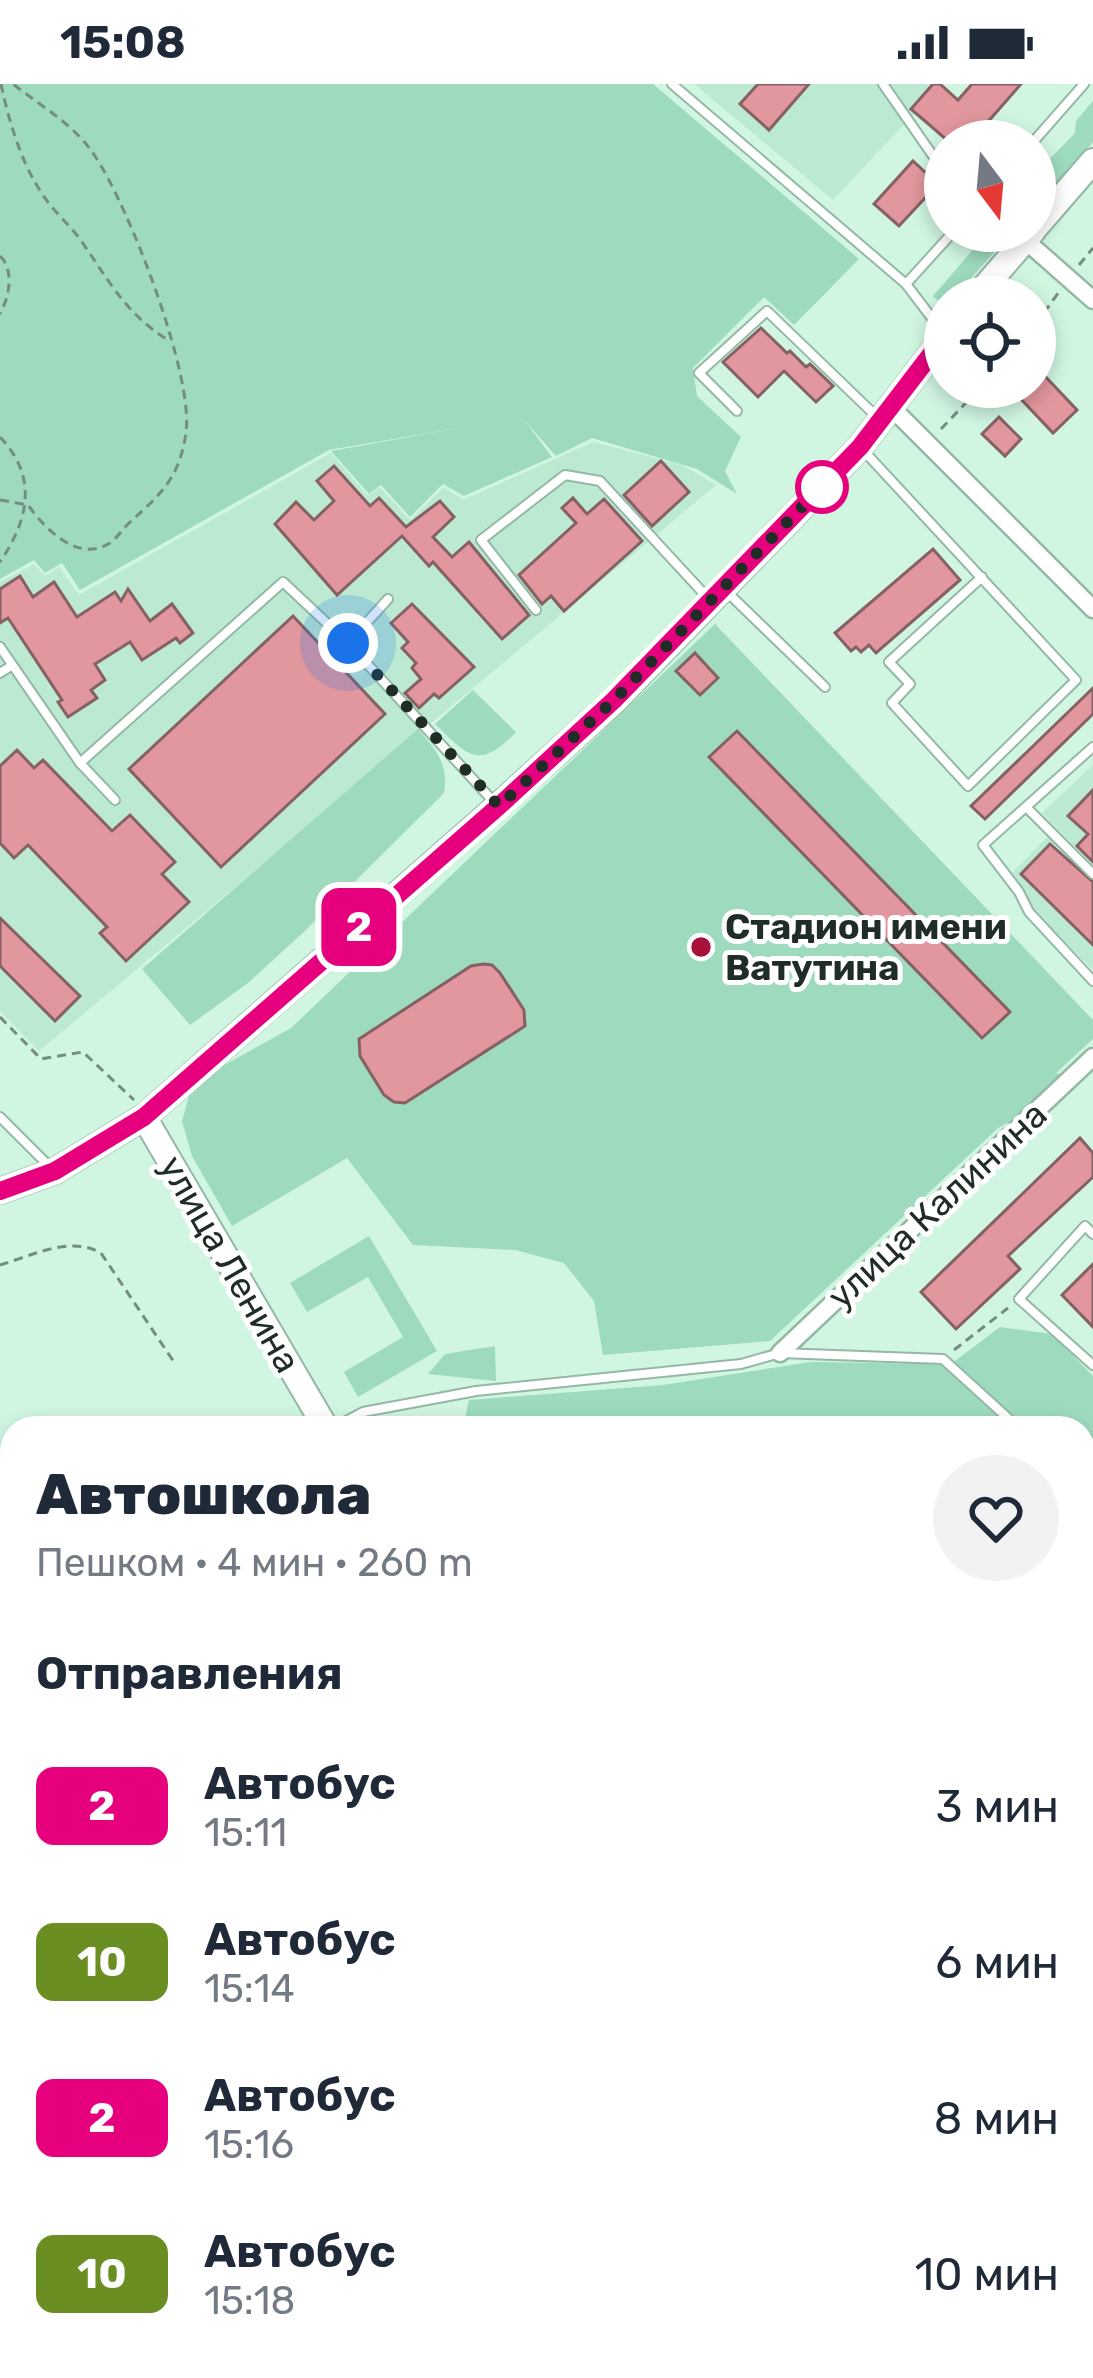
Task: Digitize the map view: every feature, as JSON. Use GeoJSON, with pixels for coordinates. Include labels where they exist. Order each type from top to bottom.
{"type":"FeatureCollection","features":[{"type":"Feature","properties":{"kind":"main road"},"geometry":{"type":"LineString","coordinates":[[1056,204],[1093,161]]}},
{"type":"Feature","properties":{"kind":"main road"},"geometry":{"type":"LineString","coordinates":[[994,276],[1015,252]]}},
{"type":"Feature","properties":{"kind":"main road"},"geometry":{"type":"LineString","coordinates":[[144,1117],[614,700],[860,447],[924,365]]}},
{"type":"Feature","properties":{"kind":"main road","name":"улица Ленина"},"geometry":{"type":"LineString","coordinates":[[0,1191],[55,1171],[144,1117],[322,1416]]}},
{"type":"Feature","properties":{"kind":"street"},"geometry":{"type":"LineString","coordinates":[[1049,252],[1093,300]]}},
{"type":"Feature","properties":{"kind":"street"},"geometry":{"type":"LineString","coordinates":[[888,416],[928,442],[1093,609]]}},
{"type":"Feature","properties":{"kind":"street","name":"улица Калинина"},"geometry":{"type":"LineString","coordinates":[[780,1353],[1093,1057]]}},
{"type":"Feature","properties":{"kind":"lane"},"geometry":{"type":"LineString","coordinates":[[672,84],[906,284],[924,308]]}},
{"type":"Feature","properties":{"kind":"lane"},"geometry":{"type":"LineString","coordinates":[[883,84],[924,143]]}},
{"type":"Feature","properties":{"kind":"lane"},"geometry":{"type":"LineString","coordinates":[[1052,120],[1084,84]]}},
{"type":"Feature","properties":{"kind":"lane"},"geometry":{"type":"LineString","coordinates":[[906,284],[935,252]]}},
{"type":"Feature","properties":{"kind":"lane"},"geometry":{"type":"LineString","coordinates":[[737,411],[699,373],[766,311],[888,416]]}},
{"type":"Feature","properties":{"kind":"lane"},"geometry":{"type":"LineString","coordinates":[[860,447],[982,578],[1076,680],[968,786],[892,703],[910,684],[889,662],[982,578]]}},
{"type":"Feature","properties":{"kind":"lane"},"geometry":{"type":"LineString","coordinates":[[536,610],[481,540],[566,475],[600,481],[717,595],[825,686]]}},
{"type":"Feature","properties":{"kind":"lane"},"geometry":{"type":"LineString","coordinates":[[80,763],[283,582],[348,643],[499,806]]}},
{"type":"Feature","properties":{"kind":"lane"},"geometry":{"type":"LineString","coordinates":[[348,643],[388,599]]}},
{"type":"Feature","properties":{"kind":"lane"},"geometry":{"type":"LineString","coordinates":[[0,647],[80,763],[115,800]]}},
{"type":"Feature","properties":{"kind":"lane"},"geometry":{"type":"LineString","coordinates":[[0,673],[11,666]]}},
{"type":"Feature","properties":{"kind":"lane"},"geometry":{"type":"LineString","coordinates":[[1093,746],[982,845],[1029,912],[1093,981]]}},
{"type":"Feature","properties":{"kind":"lane"},"geometry":{"type":"LineString","coordinates":[[1025,807],[1093,874]]}},
{"type":"Feature","properties":{"kind":"lane"},"geometry":{"type":"LineString","coordinates":[[0,1117],[55,1171]]}},
{"type":"Feature","properties":{"kind":"lane"},"geometry":{"type":"LineString","coordinates":[[1093,1234],[1085,1226],[1019,1299],[1093,1365]]}},
{"type":"Feature","properties":{"kind":"lane"},"geometry":{"type":"LineString","coordinates":[[354,1416],[476,1391],[741,1364],[780,1353],[943,1359],[1006,1416]]}},
{"type":"Feature","properties":{"kind":"path"},"geometry":{"type":"LineString","coordinates":[[1,84],[21,152],[44,197],[72,228],[111,291],[144,325],[169,341]]}},
{"type":"Feature","properties":{"kind":"path"},"geometry":{"type":"LineString","coordinates":[[0,500],[28,505],[49,531],[85,550],[113,541],[162,496],[172,480],[186,432],[187,395],[139,246],[96,157],[68,124],[13,84]]}},
{"type":"Feature","properties":{"kind":"path"},"geometry":{"type":"LineString","coordinates":[[0,256],[8,265],[9,283],[0,314]]}},
{"type":"Feature","properties":{"kind":"path"},"geometry":{"type":"LineString","coordinates":[[928,442],[961,408]]}},
{"type":"Feature","properties":{"kind":"path"},"geometry":{"type":"LineString","coordinates":[[0,437],[12,450],[27,483],[28,505],[0,562]]}},
{"type":"Feature","properties":{"kind":"path"},"geometry":{"type":"LineString","coordinates":[[0,1017],[40,1059],[83,1052],[132,1096],[144,1117]]}},
{"type":"Feature","properties":{"kind":"path"},"geometry":{"type":"LineString","coordinates":[[0,1265],[58,1247],[92,1248],[101,1253],[176,1365]]}},
{"type":"Feature","properties":{"kind":"path"},"geometry":{"type":"LineString","coordinates":[[943,1359],[1019,1299]]}},
{"type":"Feature","properties":{"kind":"shaded area"},"geometry":{"type":"Polygon","coordinates":[[[0,84],[653,84],[859,259],[794,325],[764,297],[693,368],[697,396],[741,437],[725,471],[737,494],[697,469],[592,438],[556,456],[525,421],[552,457],[464,496],[443,484],[410,517],[381,485],[369,494],[331,451],[470,426],[329,450],[80,590],[62,563],[45,573],[34,560],[0,579],[0,84]]]}},
{"type":"Feature","properties":{"kind":"shaded area"},"geometry":{"type":"Polygon","coordinates":[[[694,84],[942,84],[833,200],[694,84]]]}},
{"type":"Feature","properties":{"kind":"shaded area"},"geometry":{"type":"Polygon","coordinates":[[[1093,101],[1093,142],[1056,183],[1056,152],[1075,133],[1076,121],[1093,101]]]}},
{"type":"Feature","properties":{"kind":"shaded area"},"geometry":{"type":"Polygon","coordinates":[[[971,252],[994,252],[973,276],[950,276],[971,252]]]}},
{"type":"Feature","properties":{"kind":"shaded area"},"geometry":{"type":"Polygon","coordinates":[[[593,442],[682,465],[716,485],[39,1051],[0,1011],[0,582],[34,564],[45,576],[59,567],[79,595],[331,453],[368,496],[380,487],[410,520],[444,487],[463,500],[593,442]]]}},
{"type":"Feature","properties":{"kind":"shaded area","name":"Стадион имени Ватутина"},"geometry":{"type":"Polygon","coordinates":[[[715,624],[1093,1020],[1093,1039],[1056,1073],[1062,1075],[1037,1105],[997,1129],[770,1341],[603,1355],[594,1301],[564,1263],[515,1250],[413,1245],[347,1158],[232,1226],[192,1156],[182,1121],[189,1096],[201,1078],[291,1028],[715,624]]]}},
{"type":"Feature","properties":{"kind":"shaded area"},"geometry":{"type":"Polygon","coordinates":[[[473,690],[516,732],[483,755],[465,751],[435,724],[473,690]]]}},
{"type":"Feature","properties":{"kind":"shaded area"},"geometry":{"type":"Polygon","coordinates":[[[418,729],[443,766],[444,793],[248,983],[190,1025],[142,969],[418,729]]]}},
{"type":"Feature","properties":{"kind":"shaded area"},"geometry":{"type":"Polygon","coordinates":[[[1093,765],[1093,865],[1042,813],[1093,765]]]}},
{"type":"Feature","properties":{"kind":"shaded area"},"geometry":{"type":"Polygon","coordinates":[[[1054,830],[1093,870],[1093,970],[1025,902],[1011,874],[1054,830]]]}},
{"type":"Feature","properties":{"kind":"shaded area"},"geometry":{"type":"Polygon","coordinates":[[[369,1236],[437,1351],[358,1397],[344,1372],[403,1337],[368,1277],[307,1312],[290,1283],[369,1236]]]}},
{"type":"Feature","properties":{"kind":"shaded area"},"geometry":{"type":"Polygon","coordinates":[[[1000,1327],[1052,1334],[1093,1376],[1093,1416],[466,1416],[469,1400],[663,1385],[810,1362],[951,1364],[1000,1327]]]}},
{"type":"Feature","properties":{"kind":"shaded area"},"geometry":{"type":"Polygon","coordinates":[[[495,1346],[496,1381],[428,1374],[445,1354],[495,1346]]]}},
{"type":"Feature","properties":{"kind":"building"},"geometry":{"type":"Polygon","coordinates":[[[758,84],[809,84],[769,130],[740,104],[758,84]]]}},
{"type":"Feature","properties":{"kind":"building"},"geometry":{"type":"Polygon","coordinates":[[[933,84],[940,84],[958,100],[972,84],[1021,84],[990,120],[924,120],[911,109],[933,84]]]}},
{"type":"Feature","properties":{"kind":"building"},"geometry":{"type":"Polygon","coordinates":[[[913,161],[924,171],[924,199],[899,226],[874,204],[913,161]]]}},
{"type":"Feature","properties":{"kind":"building"},"geometry":{"type":"Polygon","coordinates":[[[761,328],[833,386],[816,402],[784,371],[758,397],[723,362],[761,328]]]}},
{"type":"Feature","properties":{"kind":"building"},"geometry":{"type":"Polygon","coordinates":[[[1056,388],[1077,410],[1053,433],[1029,408],[1056,408],[1056,388]]]}},
{"type":"Feature","properties":{"kind":"building"},"geometry":{"type":"Polygon","coordinates":[[[999,417],[1021,439],[1005,456],[982,434],[999,417]]]}},
{"type":"Feature","properties":{"kind":"building"},"geometry":{"type":"Polygon","coordinates":[[[661,461],[689,492],[652,526],[624,495],[661,461]]]}},
{"type":"Feature","properties":{"kind":"building"},"geometry":{"type":"Polygon","coordinates":[[[334,466],[370,506],[379,498],[406,527],[440,501],[454,517],[433,537],[452,557],[469,542],[529,615],[502,639],[433,562],[429,566],[402,536],[337,595],[275,524],[296,502],[314,520],[334,501],[317,481],[334,466]]]}},
{"type":"Feature","properties":{"kind":"building"},"geometry":{"type":"Polygon","coordinates":[[[573,498],[587,514],[604,499],[642,541],[564,611],[551,596],[542,604],[519,575],[576,523],[562,508],[573,498]]]}},
{"type":"Feature","properties":{"kind":"building"},"geometry":{"type":"Polygon","coordinates":[[[933,549],[960,580],[876,653],[869,645],[861,652],[856,647],[851,651],[835,633],[933,549]]]}},
{"type":"Feature","properties":{"kind":"building"},"geometry":{"type":"Polygon","coordinates":[[[20,576],[33,597],[54,582],[77,617],[115,592],[121,601],[128,589],[150,621],[172,604],[193,633],[142,660],[130,642],[95,664],[105,680],[91,690],[97,698],[68,717],[58,702],[62,700],[8,618],[0,623],[0,589],[20,576]]]}},
{"type":"Feature","properties":{"kind":"building"},"geometry":{"type":"Polygon","coordinates":[[[412,604],[474,667],[439,698],[434,694],[419,708],[405,693],[421,679],[412,668],[416,663],[402,648],[408,642],[391,623],[412,604]]]}},
{"type":"Feature","properties":{"kind":"building"},"geometry":{"type":"Polygon","coordinates":[[[293,616],[385,714],[221,867],[129,769],[293,616]]]}},
{"type":"Feature","properties":{"kind":"building"},"geometry":{"type":"Polygon","coordinates":[[[695,653],[718,678],[700,695],[676,671],[695,653]]]}},
{"type":"Feature","properties":{"kind":"building"},"geometry":{"type":"Polygon","coordinates":[[[1093,688],[1093,714],[985,819],[971,806],[1093,688]]]}},
{"type":"Feature","properties":{"kind":"building"},"geometry":{"type":"Polygon","coordinates":[[[737,731],[1010,1012],[982,1038],[709,757],[737,731]]]}},
{"type":"Feature","properties":{"kind":"building"},"geometry":{"type":"Polygon","coordinates":[[[17,750],[34,768],[43,760],[112,831],[130,815],[175,862],[162,874],[189,902],[126,961],[100,933],[107,927],[28,845],[14,858],[0,843],[0,766],[17,750]]]}},
{"type":"Feature","properties":{"kind":"building"},"geometry":{"type":"Polygon","coordinates":[[[1093,790],[1093,862],[1077,846],[1088,834],[1068,816],[1093,790]]]}},
{"type":"Feature","properties":{"kind":"building"},"geometry":{"type":"Polygon","coordinates":[[[1050,844],[1093,882],[1093,945],[1021,874],[1050,844]]]}},
{"type":"Feature","properties":{"kind":"building"},"geometry":{"type":"Polygon","coordinates":[[[0,918],[80,996],[55,1021],[0,966],[0,918]]]}},
{"type":"Feature","properties":{"kind":"building"},"geometry":{"type":"Polygon","coordinates":[[[483,964],[500,973],[524,1010],[525,1026],[405,1103],[394,1102],[384,1095],[360,1056],[359,1039],[471,966],[483,964]]]}},
{"type":"Feature","properties":{"kind":"building"},"geometry":{"type":"Polygon","coordinates":[[[1080,1138],[1093,1153],[1093,1177],[1008,1256],[1020,1269],[956,1329],[921,1292],[1080,1138]]]}},
{"type":"Feature","properties":{"kind":"building"},"geometry":{"type":"Polygon","coordinates":[[[1093,1264],[1093,1327],[1062,1295],[1093,1264]]]}},
{"type":"Feature","properties":{"kind":"bus line","name":"2"},"geometry":{"type":"LineString","coordinates":[[0,1191],[55,1171],[144,1117],[499,806],[711,602],[860,447],[924,365]]}},
{"type":"Feature","properties":{"kind":"place","name":"Стадион имени Ватутина"},"geometry":{"type":"Point","coordinates":[701,947]}},
{"type":"Feature","properties":{"kind":"route"},"geometry":{"type":"LineString","coordinates":[[348,643],[499,806],[614,700],[833,475],[822,487]]}}]}
